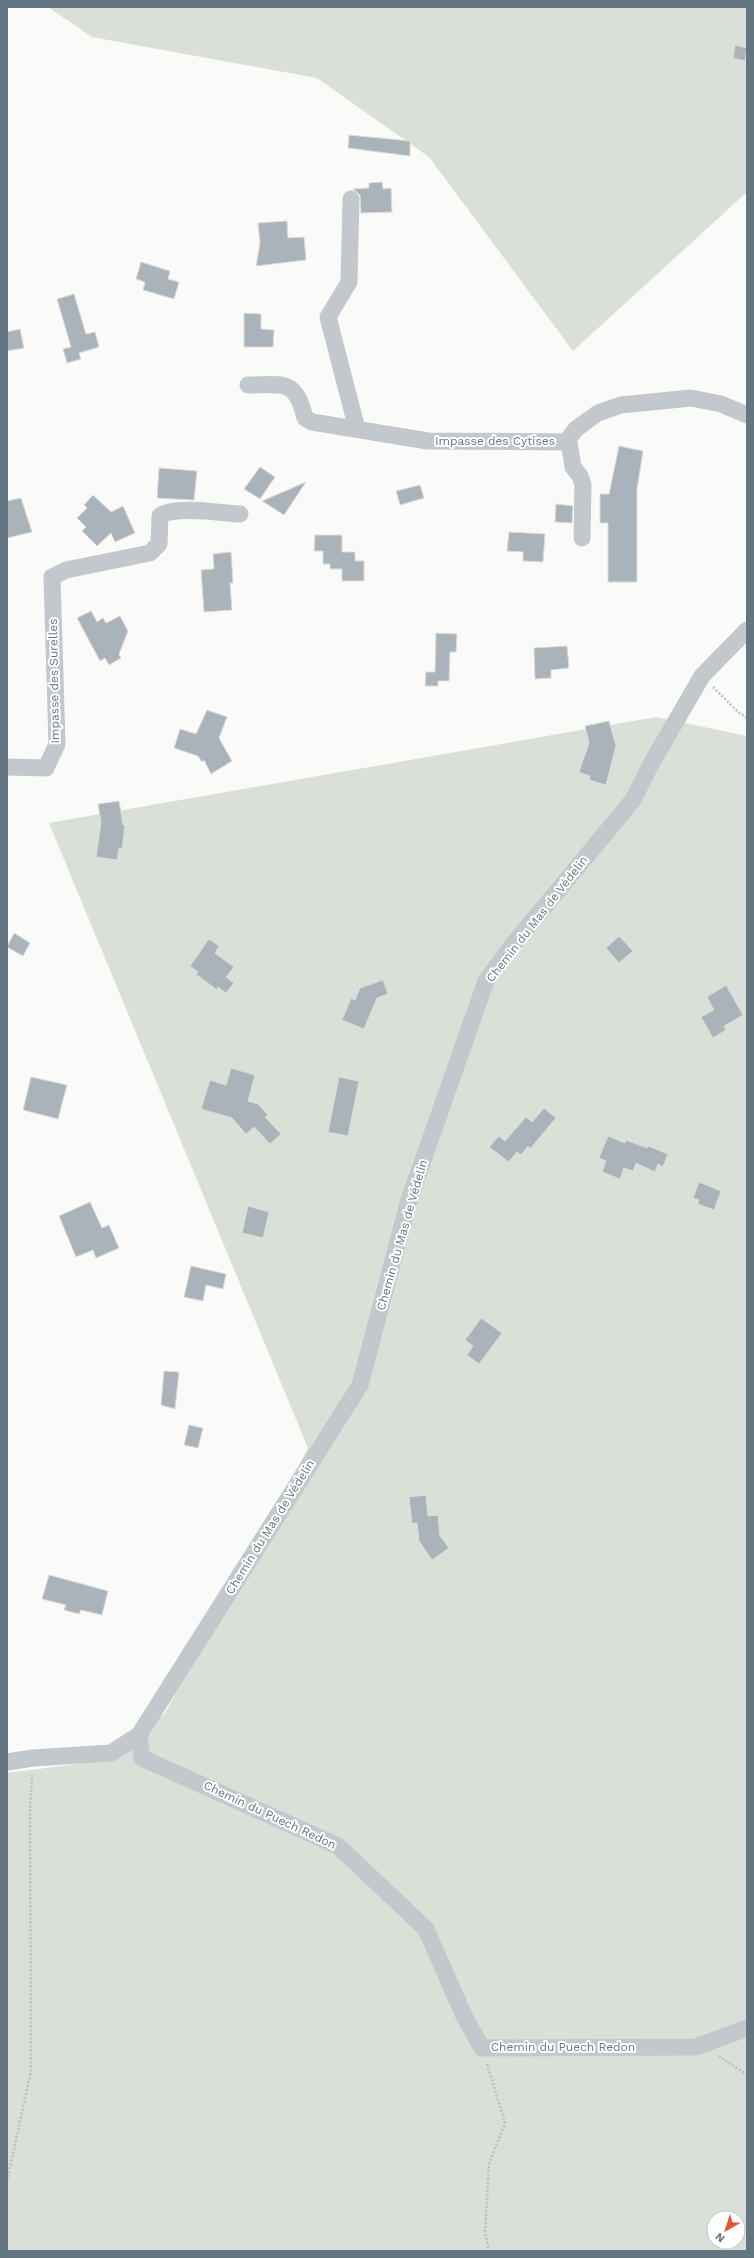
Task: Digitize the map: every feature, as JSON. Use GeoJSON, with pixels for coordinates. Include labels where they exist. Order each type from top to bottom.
{"type":"FeatureCollection","features":[{"type":"Feature","properties":{"kind":"street"},"geometry":{"type":"LineString","coordinates":[[351,199],[349,282],[328,317],[357,429]]}},
{"type":"Feature","properties":{"kind":"street","name":"Impasse des Cytises"},"geometry":{"type":"LineString","coordinates":[[248,385],[286,385],[295,391],[302,403],[305,418],[312,422],[428,440],[570,442],[569,438],[576,429],[598,413],[621,405],[691,398],[721,404],[747,415]]}},
{"type":"Feature","properties":{"kind":"street"},"geometry":{"type":"LineString","coordinates":[[570,442],[573,467],[580,476],[583,485],[582,538]]}},
{"type":"Feature","properties":{"kind":"street","name":"Impasse des Surelles"},"geometry":{"type":"LineString","coordinates":[[7,767],[46,768],[57,744],[52,577],[66,570],[150,553],[159,544],[160,516],[166,512],[204,511],[240,514]]}},
{"type":"Feature","properties":{"kind":"street","name":"Chemin du Mas de Védelin"},"geometry":{"type":"LineString","coordinates":[[7,1762],[33,1758],[111,1753],[139,1734],[360,1385],[410,1200],[486,981],[511,947],[633,800],[651,764],[702,676],[747,630]]}},
{"type":"Feature","properties":{"kind":"street","name":"Chemin du Puech Redon"},"geometry":{"type":"LineString","coordinates":[[139,1734],[142,1758],[338,1846],[426,1929],[464,2016],[482,2048],[696,2047],[747,2028]]}},
{"type":"Feature","properties":{"kind":"path"},"geometry":{"type":"LineString","coordinates":[[702,676],[738,712],[747,718]]}},
{"type":"Feature","properties":{"kind":"path"},"geometry":{"type":"LineString","coordinates":[[7,2181],[31,2071],[30,1811],[33,1758]]}},
{"type":"Feature","properties":{"kind":"path"},"geometry":{"type":"LineString","coordinates":[[696,2047],[726,2059],[747,2075]]}},
{"type":"Feature","properties":{"kind":"path"},"geometry":{"type":"LineString","coordinates":[[482,2048],[505,2123],[489,2164],[485,2233],[489,2251]]}},
{"type":"Feature","properties":{"kind":"shaded area"},"geometry":{"type":"Polygon","coordinates":[[[48,7],[747,7],[747,192],[573,351],[429,157],[317,78],[92,37],[48,7]]]}},
{"type":"Feature","properties":{"kind":"shaded area"},"geometry":{"type":"Polygon","coordinates":[[[656,717],[747,736],[747,2251],[7,2251],[7,1773],[108,1760],[165,1713],[308,1448],[49,823],[656,717]]]}},
{"type":"Feature","properties":{"kind":"building"},"geometry":{"type":"Polygon","coordinates":[[[735,45],[747,48],[745,61],[733,58],[735,45]]]}},
{"type":"Feature","properties":{"kind":"building"},"geometry":{"type":"Polygon","coordinates":[[[349,135],[410,141],[410,156],[348,148],[349,135]]]}},
{"type":"Feature","properties":{"kind":"building"},"geometry":{"type":"Polygon","coordinates":[[[382,182],[383,189],[391,188],[392,212],[361,213],[360,195],[353,189],[369,188],[369,183],[382,182]]]}},
{"type":"Feature","properties":{"kind":"building"},"geometry":{"type":"Polygon","coordinates":[[[287,221],[288,238],[304,237],[306,260],[256,266],[260,243],[258,223],[287,221]]]}},
{"type":"Feature","properties":{"kind":"building"},"geometry":{"type":"Polygon","coordinates":[[[141,262],[170,271],[168,279],[179,282],[174,299],[143,290],[145,282],[136,279],[141,262]]]}},
{"type":"Feature","properties":{"kind":"building"},"geometry":{"type":"Polygon","coordinates":[[[74,294],[86,334],[95,332],[99,347],[79,353],[81,359],[67,363],[63,349],[71,347],[57,299],[74,294]]]}},
{"type":"Feature","properties":{"kind":"building"},"geometry":{"type":"Polygon","coordinates":[[[244,313],[261,314],[261,329],[274,330],[273,347],[244,347],[244,313]]]}},
{"type":"Feature","properties":{"kind":"building"},"geometry":{"type":"Polygon","coordinates":[[[20,329],[24,348],[7,351],[7,332],[20,329]]]}},
{"type":"Feature","properties":{"kind":"building"},"geometry":{"type":"Polygon","coordinates":[[[619,446],[643,451],[637,489],[637,582],[608,582],[608,523],[600,523],[600,494],[609,494],[619,446]]]}},
{"type":"Feature","properties":{"kind":"building"},"geometry":{"type":"Polygon","coordinates":[[[260,467],[275,477],[260,499],[244,489],[260,467]]]}},
{"type":"Feature","properties":{"kind":"building"},"geometry":{"type":"Polygon","coordinates":[[[159,468],[197,471],[194,500],[157,498],[159,468]]]}},
{"type":"Feature","properties":{"kind":"building"},"geometry":{"type":"Polygon","coordinates":[[[306,482],[284,515],[262,501],[306,482]]]}},
{"type":"Feature","properties":{"kind":"building"},"geometry":{"type":"Polygon","coordinates":[[[420,485],[424,498],[400,505],[396,491],[420,485]]]}},
{"type":"Feature","properties":{"kind":"building"},"geometry":{"type":"Polygon","coordinates":[[[93,495],[111,512],[123,506],[135,533],[115,542],[111,533],[97,546],[82,531],[86,527],[77,518],[87,508],[84,505],[93,495]]]}},
{"type":"Feature","properties":{"kind":"building"},"geometry":{"type":"Polygon","coordinates":[[[21,498],[32,532],[7,538],[7,501],[21,498]]]}},
{"type":"Feature","properties":{"kind":"building"},"geometry":{"type":"Polygon","coordinates":[[[556,504],[573,506],[572,523],[555,522],[556,504]]]}},
{"type":"Feature","properties":{"kind":"building"},"geometry":{"type":"Polygon","coordinates":[[[509,532],[545,534],[543,562],[523,561],[523,552],[507,551],[509,532]]]}},
{"type":"Feature","properties":{"kind":"building"},"geometry":{"type":"Polygon","coordinates":[[[315,535],[342,535],[342,552],[355,552],[355,561],[364,561],[364,581],[342,581],[342,569],[330,569],[330,564],[323,564],[323,551],[314,551],[315,535]]]}},
{"type":"Feature","properties":{"kind":"building"},"geometry":{"type":"Polygon","coordinates":[[[231,552],[233,583],[230,583],[232,610],[204,612],[201,570],[214,569],[213,554],[231,552]]]}},
{"type":"Feature","properties":{"kind":"building"},"geometry":{"type":"Polygon","coordinates":[[[91,611],[97,622],[103,618],[106,623],[120,616],[128,631],[119,654],[121,658],[109,665],[105,658],[100,661],[77,618],[91,611]]]}},
{"type":"Feature","properties":{"kind":"building"},"geometry":{"type":"Polygon","coordinates":[[[436,633],[457,634],[456,652],[450,652],[449,681],[438,681],[438,686],[425,686],[426,672],[435,672],[436,633]]]}},
{"type":"Feature","properties":{"kind":"building"},"geometry":{"type":"Polygon","coordinates":[[[567,646],[569,668],[551,670],[551,678],[535,679],[534,648],[567,646]]]}},
{"type":"Feature","properties":{"kind":"building"},"geometry":{"type":"Polygon","coordinates":[[[207,710],[227,717],[219,738],[232,761],[211,774],[204,760],[202,762],[198,756],[174,748],[180,729],[196,734],[207,710]]]}},
{"type":"Feature","properties":{"kind":"building"},"geometry":{"type":"Polygon","coordinates":[[[609,721],[616,746],[606,785],[589,780],[590,776],[579,772],[589,743],[585,726],[609,721]]]}},
{"type":"Feature","properties":{"kind":"building"},"geometry":{"type":"Polygon","coordinates":[[[119,801],[123,825],[125,825],[122,849],[119,848],[117,860],[96,857],[101,822],[98,804],[119,801]]]}},
{"type":"Feature","properties":{"kind":"building"},"geometry":{"type":"Polygon","coordinates":[[[14,933],[30,943],[23,956],[7,947],[14,933]]]}},
{"type":"Feature","properties":{"kind":"building"},"geometry":{"type":"Polygon","coordinates":[[[619,936],[633,951],[619,963],[606,948],[619,936]]]}},
{"type":"Feature","properties":{"kind":"building"},"geometry":{"type":"Polygon","coordinates":[[[209,939],[219,946],[215,953],[234,967],[226,977],[234,983],[226,993],[218,987],[217,990],[196,974],[198,972],[190,966],[209,939]]]}},
{"type":"Feature","properties":{"kind":"building"},"geometry":{"type":"Polygon","coordinates":[[[383,980],[388,994],[377,998],[364,1029],[342,1020],[351,998],[355,1000],[360,988],[383,980]]]}},
{"type":"Feature","properties":{"kind":"building"},"geometry":{"type":"Polygon","coordinates":[[[726,985],[743,1015],[724,1026],[726,1030],[713,1038],[701,1017],[714,1010],[707,997],[726,985]]]}},
{"type":"Feature","properties":{"kind":"building"},"geometry":{"type":"Polygon","coordinates":[[[231,1068],[255,1075],[248,1101],[258,1104],[268,1115],[265,1117],[281,1134],[270,1144],[254,1127],[246,1134],[232,1118],[201,1109],[210,1080],[226,1085],[231,1068]]]}},
{"type":"Feature","properties":{"kind":"building"},"geometry":{"type":"Polygon","coordinates":[[[31,1077],[67,1085],[58,1119],[23,1110],[31,1077]]]}},
{"type":"Feature","properties":{"kind":"building"},"geometry":{"type":"Polygon","coordinates":[[[339,1077],[359,1081],[348,1136],[328,1132],[339,1077]]]}},
{"type":"Feature","properties":{"kind":"building"},"geometry":{"type":"Polygon","coordinates":[[[544,1108],[556,1118],[530,1149],[528,1146],[521,1155],[517,1152],[509,1162],[489,1147],[499,1136],[505,1141],[526,1117],[532,1122],[544,1108]]]}},
{"type":"Feature","properties":{"kind":"building"},"geometry":{"type":"Polygon","coordinates":[[[608,1136],[625,1143],[626,1140],[647,1148],[648,1146],[668,1154],[663,1167],[658,1164],[655,1172],[636,1163],[633,1171],[624,1168],[620,1179],[602,1172],[606,1161],[599,1158],[608,1136]]]}},
{"type":"Feature","properties":{"kind":"building"},"geometry":{"type":"Polygon","coordinates":[[[699,1182],[721,1191],[714,1210],[698,1204],[699,1200],[693,1198],[699,1182]]]}},
{"type":"Feature","properties":{"kind":"building"},"geometry":{"type":"Polygon","coordinates":[[[90,1202],[102,1228],[109,1225],[119,1248],[96,1258],[93,1250],[76,1257],[59,1216],[90,1202]]]}},
{"type":"Feature","properties":{"kind":"building"},"geometry":{"type":"Polygon","coordinates":[[[248,1206],[269,1212],[263,1238],[242,1233],[248,1206]]]}},
{"type":"Feature","properties":{"kind":"building"},"geometry":{"type":"Polygon","coordinates":[[[191,1266],[226,1274],[223,1289],[206,1285],[203,1301],[184,1297],[191,1266]]]}},
{"type":"Feature","properties":{"kind":"building"},"geometry":{"type":"Polygon","coordinates":[[[481,1318],[502,1333],[479,1364],[467,1355],[473,1346],[465,1340],[481,1318]]]}},
{"type":"Feature","properties":{"kind":"building"},"geometry":{"type":"Polygon","coordinates":[[[164,1371],[179,1372],[175,1409],[161,1405],[164,1371]]]}},
{"type":"Feature","properties":{"kind":"building"},"geometry":{"type":"Polygon","coordinates":[[[189,1425],[203,1428],[198,1448],[184,1445],[189,1425]]]}},
{"type":"Feature","properties":{"kind":"building"},"geometry":{"type":"Polygon","coordinates":[[[426,1495],[428,1516],[438,1515],[440,1536],[449,1548],[432,1560],[419,1541],[417,1523],[412,1524],[409,1497],[426,1495]]]}},
{"type":"Feature","properties":{"kind":"building"},"geometry":{"type":"Polygon","coordinates":[[[49,1575],[108,1591],[102,1615],[81,1610],[79,1614],[64,1610],[66,1605],[42,1599],[49,1575]]]}}]}
